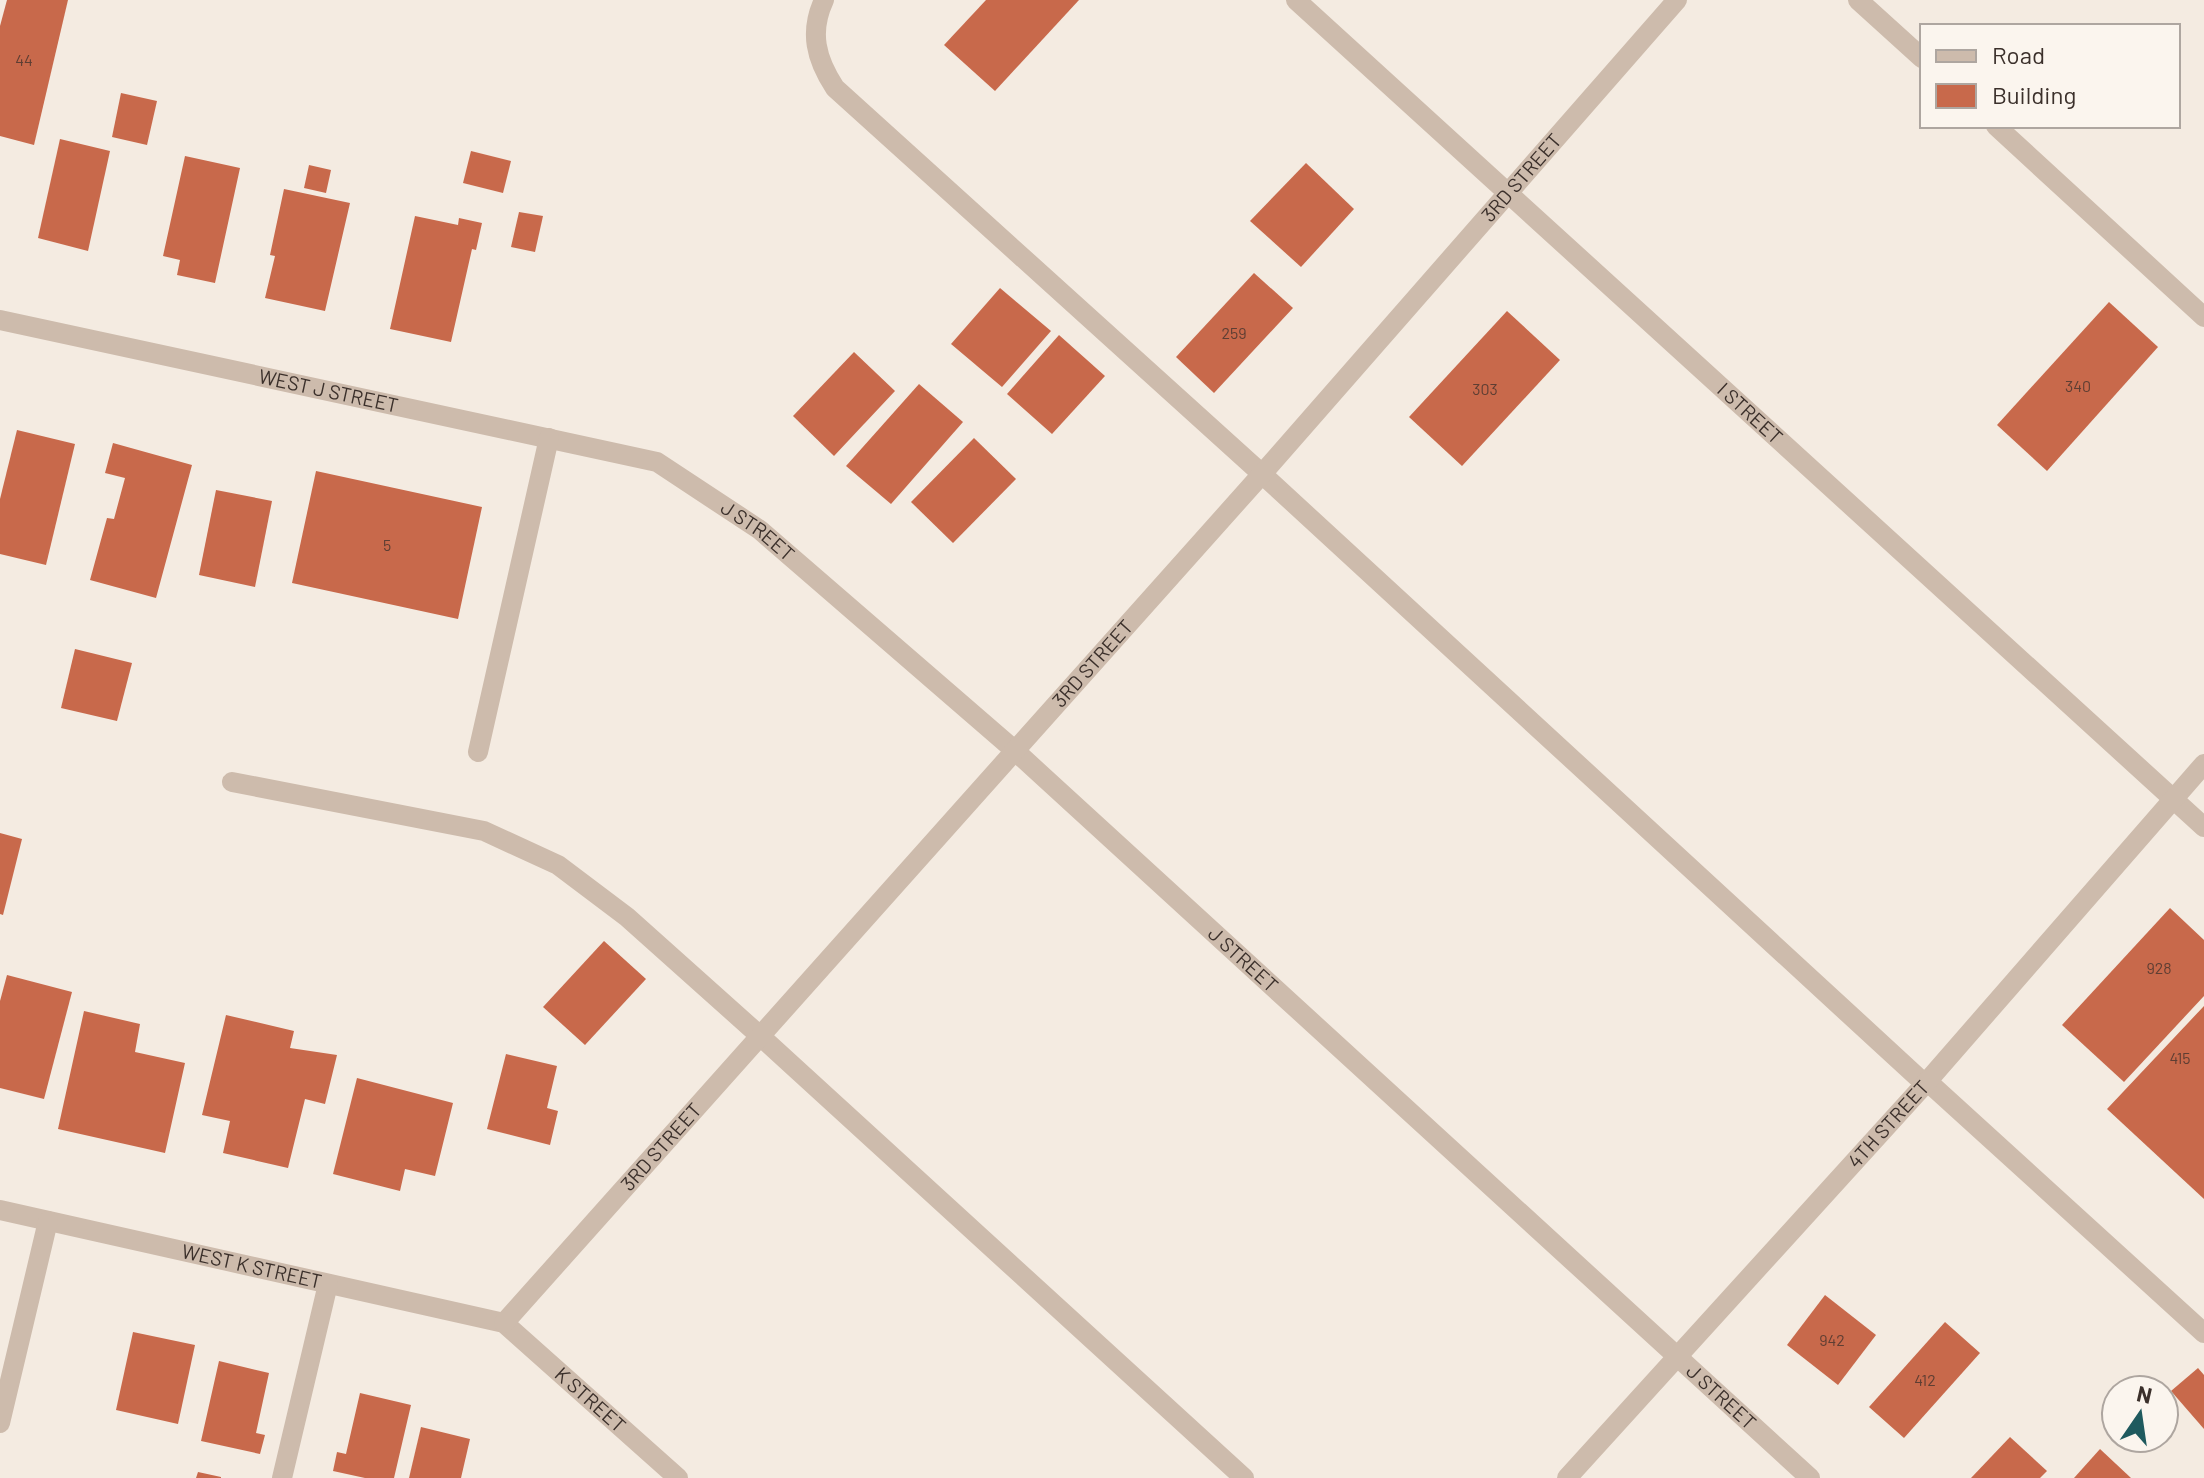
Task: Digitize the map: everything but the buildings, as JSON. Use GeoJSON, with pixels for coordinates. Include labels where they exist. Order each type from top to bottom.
{"type":"FeatureCollection","features":[{"type":"Feature","properties":{"kind":"street"},"geometry":{"type":"LineString","coordinates":[[824,0],[813,22],[820,65],[835,88],[2204,1333]]}},
{"type":"Feature","properties":{"kind":"street","name":"I STREET"},"geometry":{"type":"LineString","coordinates":[[1296,0],[2204,827]]}},
{"type":"Feature","properties":{"kind":"street","name":"3RD STREET"},"geometry":{"type":"LineString","coordinates":[[504,1323],[1013,749],[1262,474],[1677,0]]}},
{"type":"Feature","properties":{"kind":"street"},"geometry":{"type":"LineString","coordinates":[[1858,0],[1920,56]]}},
{"type":"Feature","properties":{"kind":"street"},"geometry":{"type":"LineString","coordinates":[[1998,128],[2204,317]]}},
{"type":"Feature","properties":{"kind":"street","name":"WEST J STREET"},"geometry":{"type":"LineString","coordinates":[[0,320],[657,462]]}},
{"type":"Feature","properties":{"kind":"street"},"geometry":{"type":"LineString","coordinates":[[478,752],[549,438]]}},
{"type":"Feature","properties":{"kind":"street","name":"J STREET"},"geometry":{"type":"LineString","coordinates":[[657,462],[760,530],[1013,749],[1810,1478]]}},
{"type":"Feature","properties":{"kind":"street","name":"4TH STREET"},"geometry":{"type":"LineString","coordinates":[[1567,1478],[1926,1083],[2204,764]]}},
{"type":"Feature","properties":{"kind":"street"},"geometry":{"type":"LineString","coordinates":[[232,782],[484,831],[558,865],[627,917],[1244,1478]]}},
{"type":"Feature","properties":{"kind":"street","name":"WEST K STREET"},"geometry":{"type":"LineString","coordinates":[[0,1210],[504,1323]]}},
{"type":"Feature","properties":{"kind":"street"},"geometry":{"type":"LineString","coordinates":[[0,1423],[48,1221]]}},
{"type":"Feature","properties":{"kind":"street"},"geometry":{"type":"LineString","coordinates":[[282,1478],[328,1284]]}},
{"type":"Feature","properties":{"kind":"street","name":"K STREET"},"geometry":{"type":"LineString","coordinates":[[504,1323],[678,1478]]}}]}
